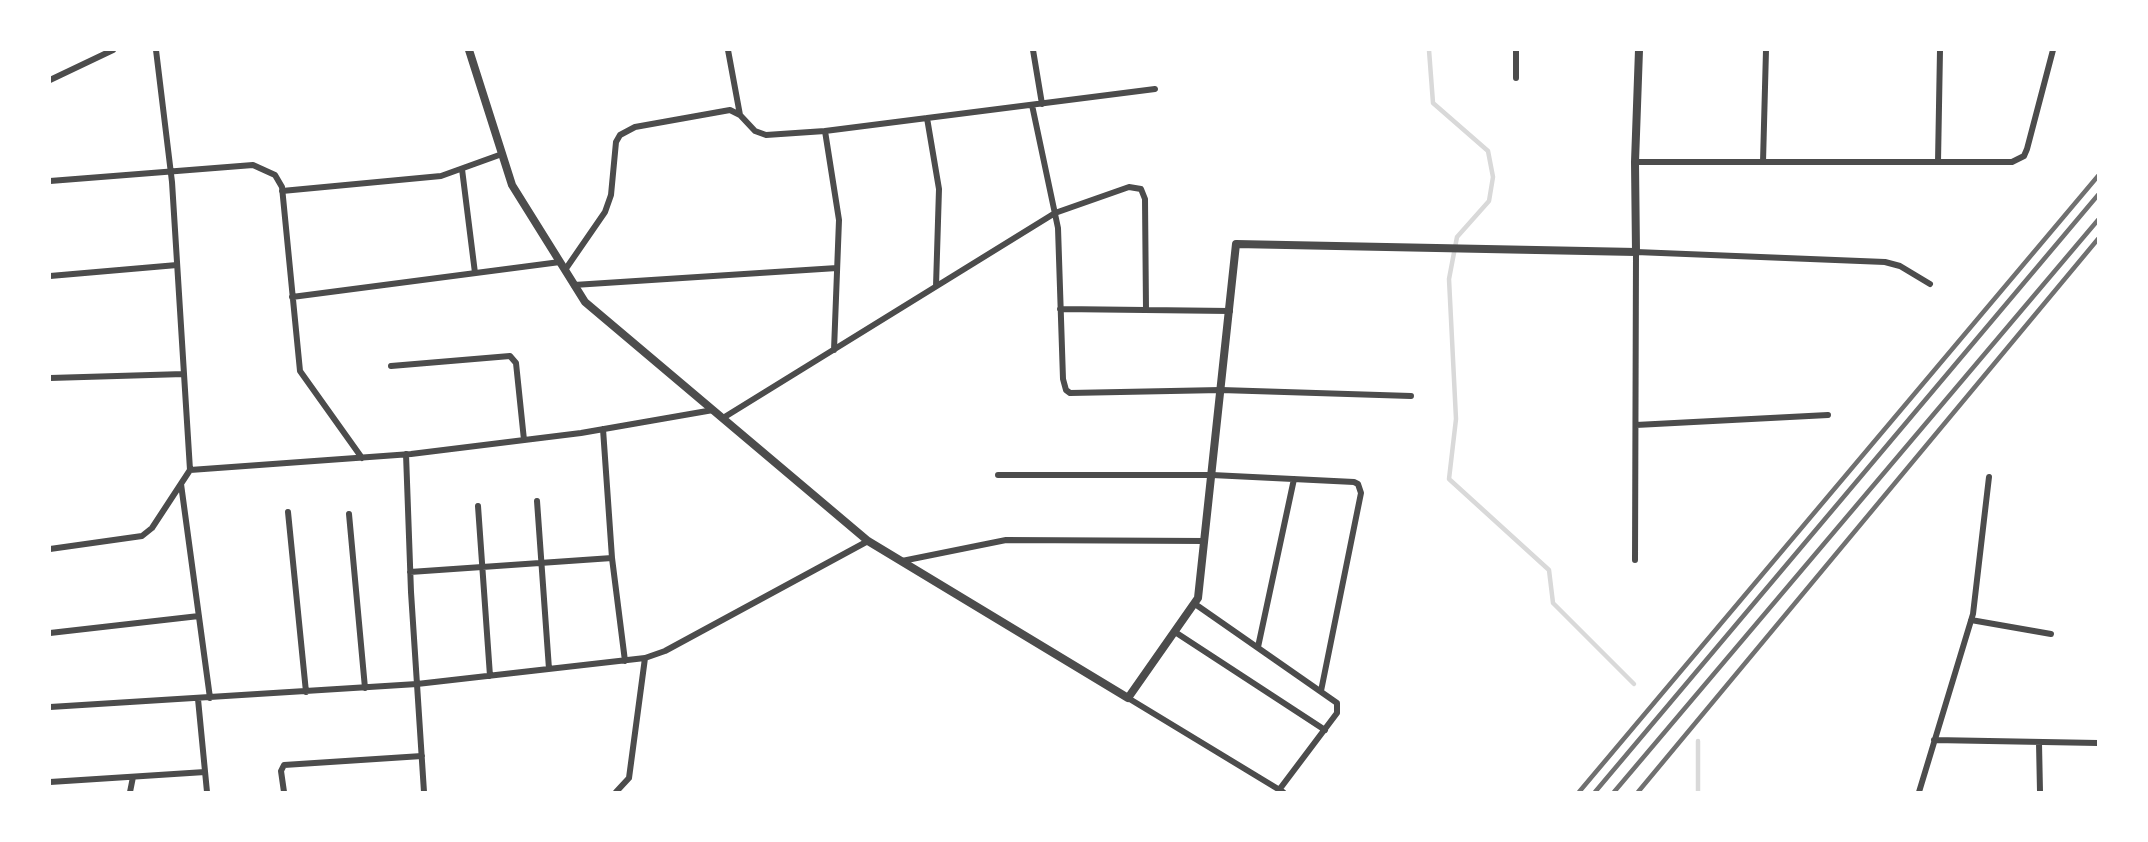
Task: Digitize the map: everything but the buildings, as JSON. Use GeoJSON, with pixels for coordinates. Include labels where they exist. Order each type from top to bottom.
{"type":"FeatureCollection","features":[{"type":"Feature","properties":{"kind":"street"},"geometry":{"type":"LineString","coordinates":[[50,80],[113,50]]}},
{"type":"Feature","properties":{"kind":"street"},"geometry":{"type":"LineString","coordinates":[[50,549],[142,536],[152,528],[190,470],[170,170],[156,50]]}},
{"type":"Feature","properties":{"kind":"street"},"geometry":{"type":"LineString","coordinates":[[469,50],[512,185],[585,302],[868,541],[1281,791],[1325,730],[1338,708],[1337,703],[1195,603]]}},
{"type":"Feature","properties":{"kind":"street"},"geometry":{"type":"LineString","coordinates":[[728,50],[740,115]]}},
{"type":"Feature","properties":{"kind":"street"},"geometry":{"type":"LineString","coordinates":[[1033,50],[1042,104]]}},
{"type":"Feature","properties":{"kind":"street"},"geometry":{"type":"LineString","coordinates":[[1516,50],[1516,78]]}},
{"type":"Feature","properties":{"kind":"street"},"geometry":{"type":"LineString","coordinates":[[1635,560],[1635,162],[1639,50]]}},
{"type":"Feature","properties":{"kind":"street"},"geometry":{"type":"LineString","coordinates":[[1763,162],[1766,50]]}},
{"type":"Feature","properties":{"kind":"street"},"geometry":{"type":"LineString","coordinates":[[1938,162],[1940,50]]}},
{"type":"Feature","properties":{"kind":"street"},"geometry":{"type":"LineString","coordinates":[[1635,162],[2012,162],[2024,156],[2054,50]]}},
{"type":"Feature","properties":{"kind":"street"},"geometry":{"type":"LineString","coordinates":[[565,270],[608,205],[616,142],[620,135],[635,127],[730,110],[740,115],[755,131],[766,135],[825,131],[1155,89]]}},
{"type":"Feature","properties":{"kind":"street"},"geometry":{"type":"LineString","coordinates":[[1032,105],[1055,213],[1063,380],[1066,390],[1070,393],[1221,390],[1411,396]]}},
{"type":"Feature","properties":{"kind":"street"},"geometry":{"type":"LineString","coordinates":[[927,118],[939,189],[936,286]]}},
{"type":"Feature","properties":{"kind":"street"},"geometry":{"type":"LineString","coordinates":[[825,131],[839,220],[834,350]]}},
{"type":"Feature","properties":{"kind":"street"},"geometry":{"type":"LineString","coordinates":[[282,191],[441,176],[502,154]]}},
{"type":"Feature","properties":{"kind":"street"},"geometry":{"type":"LineString","coordinates":[[50,181],[253,165],[275,176],[282,191],[300,371],[362,458]]}},
{"type":"Feature","properties":{"kind":"street"},"geometry":{"type":"LineString","coordinates":[[462,169],[475,273]]}},
{"type":"Feature","properties":{"kind":"street"},"geometry":{"type":"LineString","coordinates":[[723,418],[1055,213],[1129,187],[1141,189],[1145,199],[1146,310]]}},
{"type":"Feature","properties":{"kind":"street"},"geometry":{"type":"LineString","coordinates":[[1128,698],[1198,598],[1236,244],[1636,252],[1885,262],[1900,266],[1930,284]]}},
{"type":"Feature","properties":{"kind":"street"},"geometry":{"type":"LineString","coordinates":[[292,297],[560,262]]}},
{"type":"Feature","properties":{"kind":"street"},"geometry":{"type":"LineString","coordinates":[[50,276],[177,265]]}},
{"type":"Feature","properties":{"kind":"street"},"geometry":{"type":"LineString","coordinates":[[574,285],[837,268]]}},
{"type":"Feature","properties":{"kind":"street"},"geometry":{"type":"LineString","coordinates":[[1060,309],[1230,311]]}},
{"type":"Feature","properties":{"kind":"street"},"geometry":{"type":"LineString","coordinates":[[391,366],[510,356],[516,363],[524,440]]}},
{"type":"Feature","properties":{"kind":"street"},"geometry":{"type":"LineString","coordinates":[[50,378],[184,374]]}},
{"type":"Feature","properties":{"kind":"street"},"geometry":{"type":"LineString","coordinates":[[190,470],[406,454],[603,429],[713,410]]}},
{"type":"Feature","properties":{"kind":"street"},"geometry":{"type":"LineString","coordinates":[[1635,425],[1828,416]]}},
{"type":"Feature","properties":{"kind":"street"},"geometry":{"type":"LineString","coordinates":[[603,429],[612,558],[625,661]]}},
{"type":"Feature","properties":{"kind":"street"},"geometry":{"type":"LineString","coordinates":[[406,454],[410,572],[424,792]]}},
{"type":"Feature","properties":{"kind":"street"},"geometry":{"type":"LineString","coordinates":[[998,475],[1212,475],[1358,484],[1361,493],[1321,691]]}},
{"type":"Feature","properties":{"kind":"street"},"geometry":{"type":"LineString","coordinates":[[1919,792],[1971,620],[1989,477]]}},
{"type":"Feature","properties":{"kind":"street"},"geometry":{"type":"LineString","coordinates":[[1258,647],[1294,479]]}},
{"type":"Feature","properties":{"kind":"street"},"geometry":{"type":"LineString","coordinates":[[181,484],[210,698]]}},
{"type":"Feature","properties":{"kind":"street"},"geometry":{"type":"LineString","coordinates":[[537,501],[549,669]]}},
{"type":"Feature","properties":{"kind":"street"},"geometry":{"type":"LineString","coordinates":[[478,506],[490,676]]}},
{"type":"Feature","properties":{"kind":"street"},"geometry":{"type":"LineString","coordinates":[[288,512],[306,692]]}},
{"type":"Feature","properties":{"kind":"street"},"geometry":{"type":"LineString","coordinates":[[349,514],[365,688]]}},
{"type":"Feature","properties":{"kind":"street"},"geometry":{"type":"LineString","coordinates":[[902,561],[1006,540],[1205,541]]}},
{"type":"Feature","properties":{"kind":"street"},"geometry":{"type":"LineString","coordinates":[[50,707],[417,684],[645,658],[665,651],[868,541]]}},
{"type":"Feature","properties":{"kind":"street"},"geometry":{"type":"LineString","coordinates":[[410,572],[612,558]]}},
{"type":"Feature","properties":{"kind":"street"},"geometry":{"type":"LineString","coordinates":[[50,633],[199,616]]}},
{"type":"Feature","properties":{"kind":"street"},"geometry":{"type":"LineString","coordinates":[[1971,620],[2050,634]]}},
{"type":"Feature","properties":{"kind":"street"},"geometry":{"type":"LineString","coordinates":[[1175,632],[1325,730]]}},
{"type":"Feature","properties":{"kind":"street"},"geometry":{"type":"LineString","coordinates":[[616,792],[629,778],[645,658]]}},
{"type":"Feature","properties":{"kind":"street"},"geometry":{"type":"LineString","coordinates":[[198,699],[207,792]]}},
{"type":"Feature","properties":{"kind":"street"},"geometry":{"type":"LineString","coordinates":[[1934,740],[2098,743]]}},
{"type":"Feature","properties":{"kind":"street"},"geometry":{"type":"LineString","coordinates":[[2039,743],[2040,792]]}},
{"type":"Feature","properties":{"kind":"street"},"geometry":{"type":"LineString","coordinates":[[284,792],[281,771],[284,765],[422,756]]}},
{"type":"Feature","properties":{"kind":"street"},"geometry":{"type":"LineString","coordinates":[[50,782],[205,772]]}},
{"type":"Feature","properties":{"kind":"street"},"geometry":{"type":"LineString","coordinates":[[130,792],[133,777]]}},
{"type":"Feature","properties":{"kind":"waterway"},"geometry":{"type":"LineString","coordinates":[[1429,50],[1433,103],[1488,151],[1493,177],[1489,201],[1457,237],[1449,279],[1456,419],[1449,479],[1549,570],[1553,603],[1634,684]]}},
{"type":"Feature","properties":{"kind":"waterway"},"geometry":{"type":"LineString","coordinates":[[1698,741],[1698,792]]}},
{"type":"Feature","properties":{"kind":"railway"},"geometry":{"type":"LineString","coordinates":[[1579,792],[2098,176]]}},
{"type":"Feature","properties":{"kind":"railway"},"geometry":{"type":"LineString","coordinates":[[1595,792],[2098,195]]}},
{"type":"Feature","properties":{"kind":"railway"},"geometry":{"type":"LineString","coordinates":[[1614,792],[2098,220]]}},
{"type":"Feature","properties":{"kind":"railway"},"geometry":{"type":"LineString","coordinates":[[1638,792],[2098,239]]}}]}
